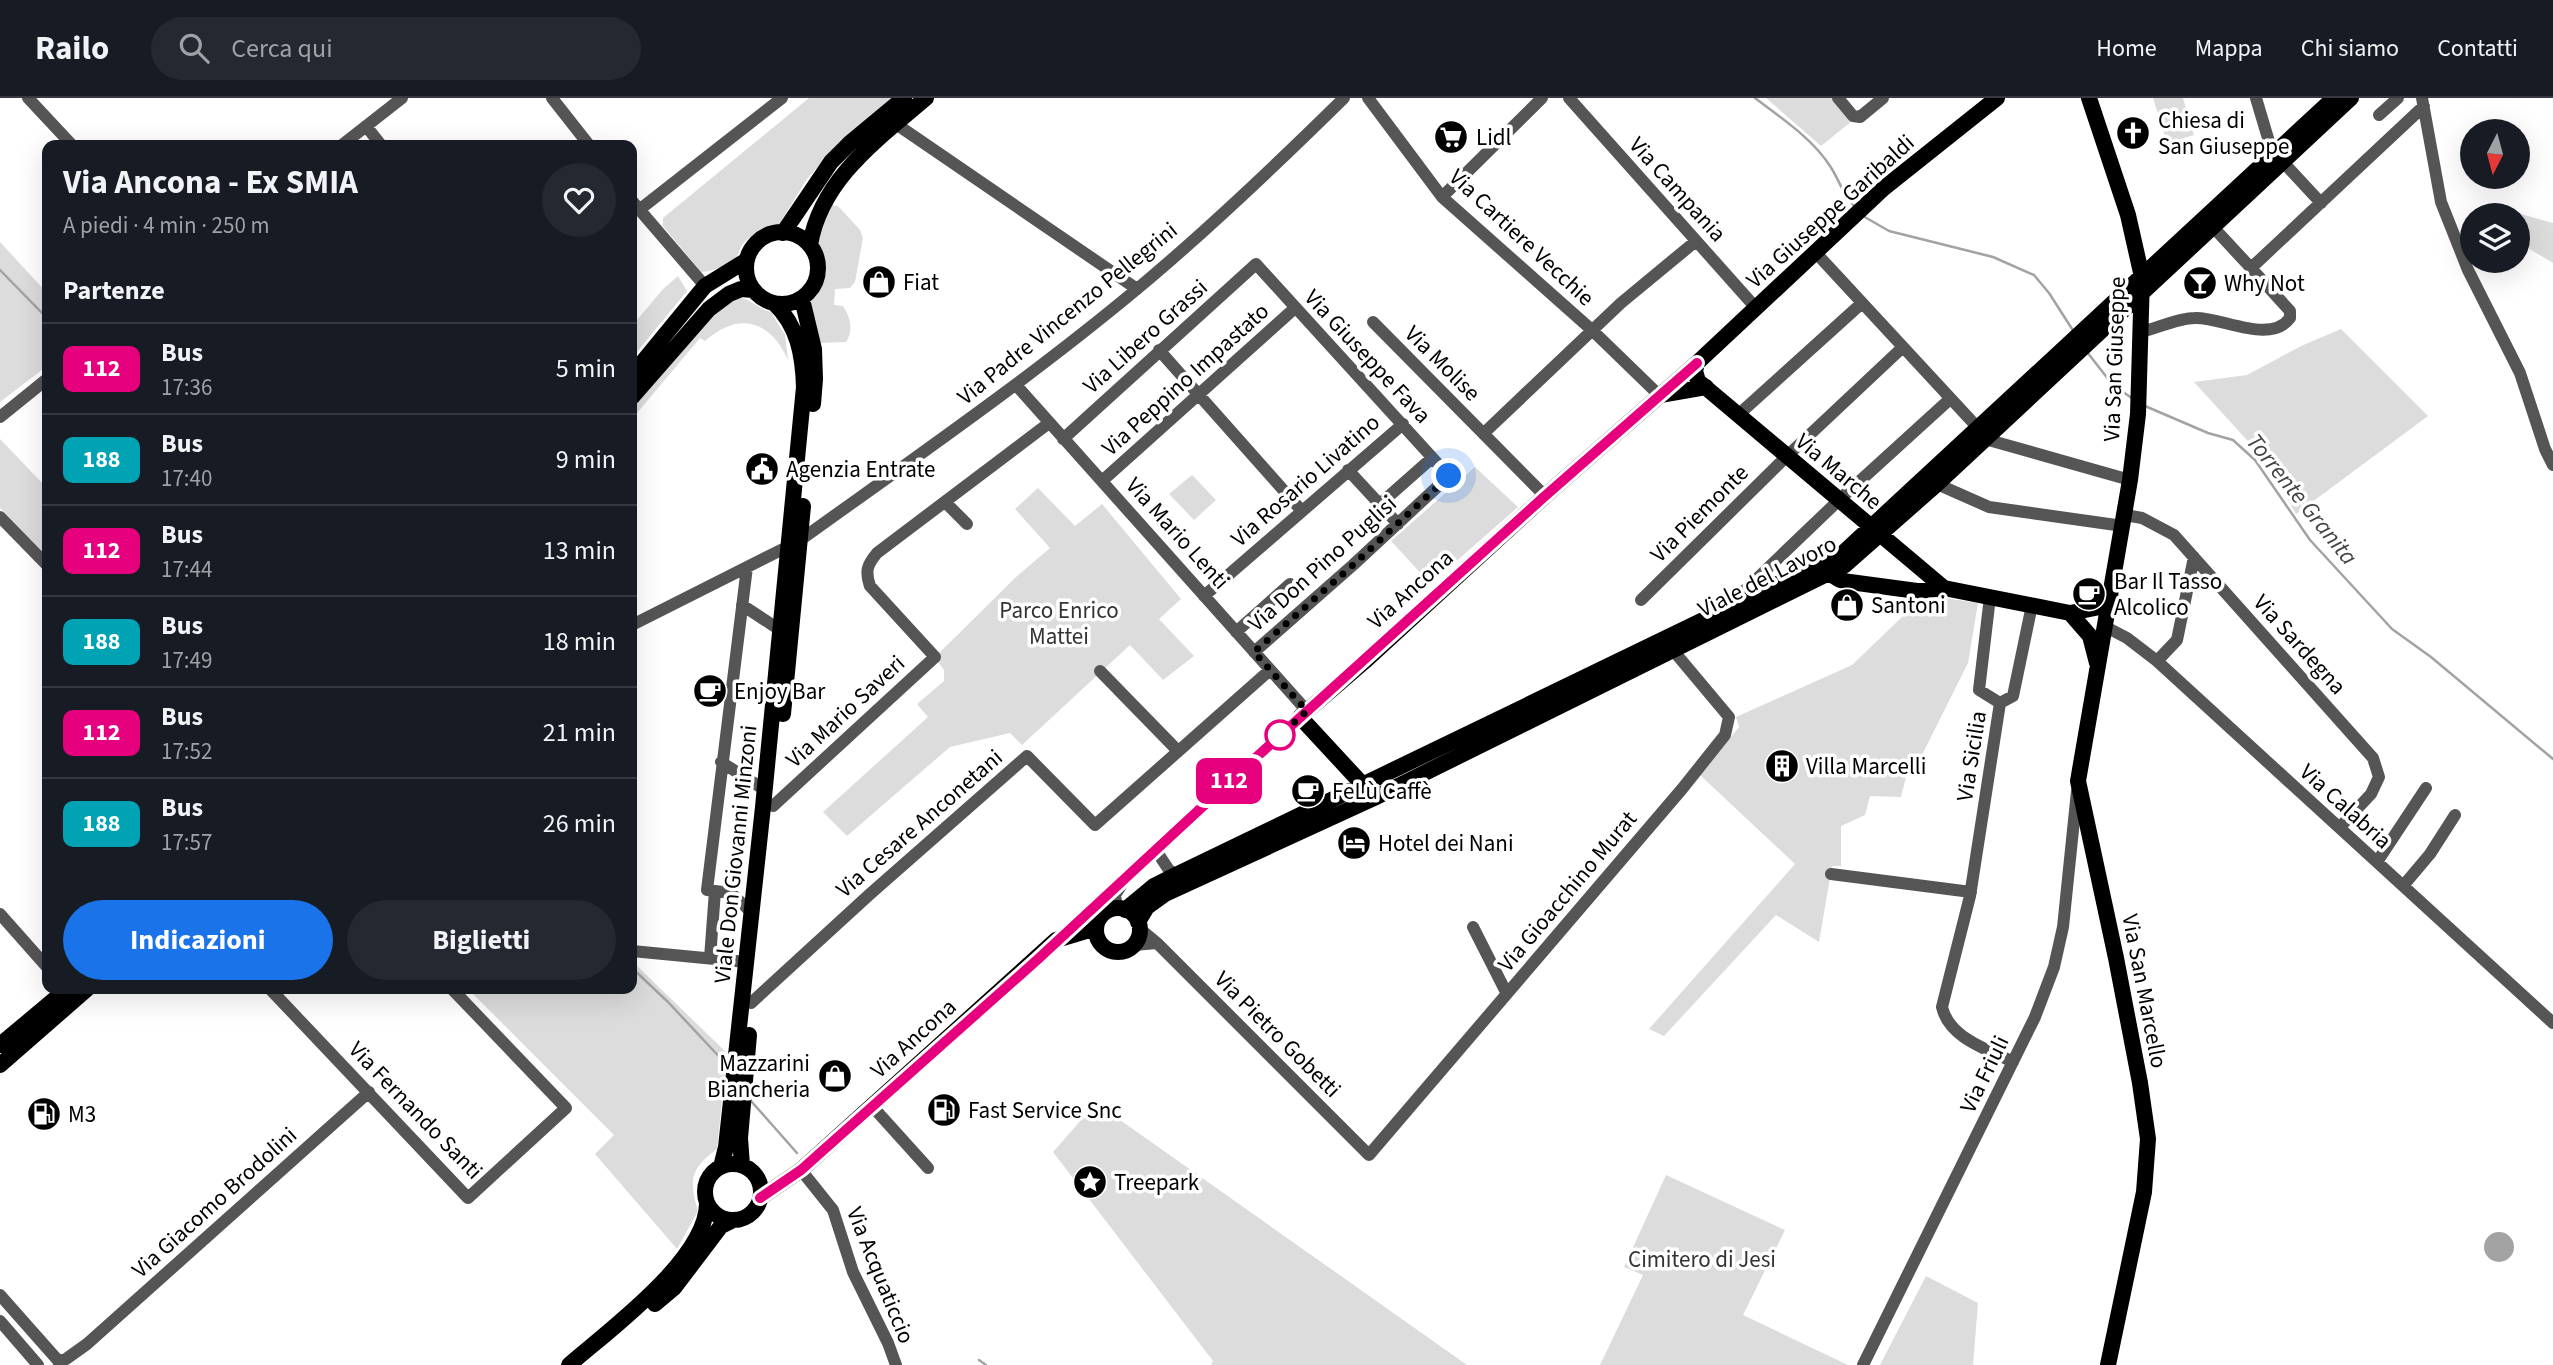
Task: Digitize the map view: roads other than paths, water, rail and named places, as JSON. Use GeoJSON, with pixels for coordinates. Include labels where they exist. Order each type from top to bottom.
{"type":"FeatureCollection","features":[{"type":"Feature","properties":{"kind":"main road"},"geometry":{"type":"LineString","coordinates":[[783,233],[831,162],[905,98]]}},
{"type":"Feature","properties":{"kind":"main road"},"geometry":{"type":"LineString","coordinates":[[810,245],[812,229],[834,188],[858,156],[926,98]]}},
{"type":"Feature","properties":{"kind":"main road","name":"Via Giuseppe Garibaldi"},"geometry":{"type":"LineString","coordinates":[[1697,363],[1884,188],[1997,98]]}},
{"type":"Feature","properties":{"kind":"main road","name":"Via San Giuseppe"},"geometry":{"type":"LineString","coordinates":[[2089,98],[2128,215],[2142,276],[2138,414],[2106,627]]}},
{"type":"Feature","properties":{"kind":"main road","name":"Viale del Lavoro"},"geometry":{"type":"LineString","coordinates":[[1134,945],[1138,925],[1147,907],[1165,894],[1374,798],[1672,649],[1830,574],[1863,551],[1876,531],[2098,326],[2140,295],[2213,227],[2334,98]]}},
{"type":"Feature","properties":{"kind":"main road","name":"Viale del Lavoro"},"geometry":{"type":"LineString","coordinates":[[2098,326],[2142,276],[2351,98]]}},
{"type":"Feature","properties":{"kind":"main road"},"geometry":{"type":"LineString","coordinates":[[754,290],[747,276],[747,260],[752,248],[771,234],[798,236],[810,245],[816,256],[816,279],[811,290],[802,299],[788,304],[774,303]]}},
{"type":"Feature","properties":{"kind":"main road"},"geometry":{"type":"LineString","coordinates":[[637,369],[705,286],[747,260]]}},
{"type":"Feature","properties":{"kind":"main road"},"geometry":{"type":"LineString","coordinates":[[637,391],[709,309],[729,294],[741,289],[754,290]]}},
{"type":"Feature","properties":{"kind":"main road","name":"Viale Don Giovanni Minzoni"},"geometry":{"type":"LineString","coordinates":[[748,1169],[740,1138],[751,1003],[773,806],[803,408],[803,368],[793,327],[774,303],[762,299],[754,290]]}},
{"type":"Feature","properties":{"kind":"main road","name":"Viale Don Giovanni Minzoni"},"geometry":{"type":"LineString","coordinates":[[721,1167],[726,1147],[752,913],[780,629],[815,379],[814,349],[802,299]]}},
{"type":"Feature","properties":{"kind":"main road","name":"Via Marche"},"geometry":{"type":"LineString","coordinates":[[1697,363],[1696,376],[1706,387],[1944,588]]}},
{"type":"Feature","properties":{"kind":"main road","name":"Via Ancona"},"geometry":{"type":"LineString","coordinates":[[1303,714],[1697,363]]}},
{"type":"Feature","properties":{"kind":"main road"},"geometry":{"type":"LineString","coordinates":[[1660,395],[1706,387]]}},
{"type":"Feature","properties":{"kind":"main road","name":"Viale del Lavoro"},"geometry":{"type":"LineString","coordinates":[[1097,934],[1105,912],[1121,909],[1154,886],[1833,558],[1876,531],[1937,484],[1981,434]]}},
{"type":"Feature","properties":{"kind":"main road","name":"Via Marche"},"geometry":{"type":"LineString","coordinates":[[1830,574],[1850,582],[1917,590],[1944,588],[2070,613]]}},
{"type":"Feature","properties":{"kind":"main road"},"geometry":{"type":"LineString","coordinates":[[2070,613],[2095,608],[2111,598]]}},
{"type":"Feature","properties":{"kind":"main road"},"geometry":{"type":"LineString","coordinates":[[2070,613],[2083,625],[2094,646],[2098,669]]}},
{"type":"Feature","properties":{"kind":"main road"},"geometry":{"type":"LineString","coordinates":[[2083,625],[2106,627]]}},
{"type":"Feature","properties":{"kind":"main road","name":"Via San Marcello"},"geometry":{"type":"LineString","coordinates":[[2106,627],[2078,781],[2135,1058],[2148,1139],[2144,1192],[2108,1365]]}},
{"type":"Feature","properties":{"kind":"main road","name":"Via Mario Lenti"},"geometry":{"type":"LineString","coordinates":[[1303,714],[1363,785]]}},
{"type":"Feature","properties":{"kind":"main road"},"geometry":{"type":"LineString","coordinates":[[1121,909],[1138,925]]}},
{"type":"Feature","properties":{"kind":"main road"},"geometry":{"type":"LineString","coordinates":[[1037,960],[1097,934],[1109,950],[1115,952],[1134,945]]}},
{"type":"Feature","properties":{"kind":"main road","name":"Via Ancona"},"geometry":{"type":"LineString","coordinates":[[760,1198],[801,1170],[1037,960],[1056,940],[1097,934]]}},
{"type":"Feature","properties":{"kind":"main road"},"geometry":{"type":"LineString","coordinates":[[0,1045],[61,994]]}},
{"type":"Feature","properties":{"kind":"main road"},"geometry":{"type":"LineString","coordinates":[[0,1065],[81,994]]}},
{"type":"Feature","properties":{"kind":"main road"},"geometry":{"type":"LineString","coordinates":[[569,1365],[664,1282],[693,1245],[707,1214],[705,1191],[708,1179],[721,1167],[727,1164],[783,1174],[801,1170]]}},
{"type":"Feature","properties":{"kind":"main road"},"geometry":{"type":"LineString","coordinates":[[584,1365],[674,1288],[721,1226],[751,1213],[760,1198],[760,1185],[748,1169]]}},
{"type":"Feature","properties":{"kind":"main road"},"geometry":{"type":"LineString","coordinates":[[707,1203],[720,1217],[733,1220]]}},
{"type":"Feature","properties":{"kind":"street"},"geometry":{"type":"LineString","coordinates":[[28,98],[67,140]]}},
{"type":"Feature","properties":{"kind":"street"},"geometry":{"type":"LineString","coordinates":[[349,140],[402,98]]}},
{"type":"Feature","properties":{"kind":"street"},"geometry":{"type":"LineString","coordinates":[[552,98],[585,140]]}},
{"type":"Feature","properties":{"kind":"street"},"geometry":{"type":"LineString","coordinates":[[637,205],[782,98]]}},
{"type":"Feature","properties":{"kind":"street","name":"Via Padre Vincenzo Pellegrini"},"geometry":{"type":"LineString","coordinates":[[637,622],[793,544],[1016,385],[1137,289],[1246,194],[1344,98]]}},
{"type":"Feature","properties":{"kind":"street","name":"Via Cartiere Vecchie"},"geometry":{"type":"LineString","coordinates":[[1368,98],[1442,197],[1593,331],[1660,395]]}},
{"type":"Feature","properties":{"kind":"street"},"geometry":{"type":"LineString","coordinates":[[1442,197],[1542,98]]}},
{"type":"Feature","properties":{"kind":"street","name":"Via Campania"},"geometry":{"type":"LineString","coordinates":[[1569,98],[1756,308]]}},
{"type":"Feature","properties":{"kind":"street"},"geometry":{"type":"LineString","coordinates":[[1839,98],[1853,116],[1860,117],[1883,98]]}},
{"type":"Feature","properties":{"kind":"street"},"geometry":{"type":"LineString","coordinates":[[2256,98],[2278,158],[2321,203]]}},
{"type":"Feature","properties":{"kind":"street"},"geometry":{"type":"LineString","coordinates":[[2379,114],[2398,98]]}},
{"type":"Feature","properties":{"kind":"street"},"geometry":{"type":"LineString","coordinates":[[2251,268],[2423,102]]}},
{"type":"Feature","properties":{"kind":"street"},"geometry":{"type":"LineString","coordinates":[[2423,102],[2441,202],[2468,270],[2520,373],[2553,466]]}},
{"type":"Feature","properties":{"kind":"street"},"geometry":{"type":"LineString","coordinates":[[896,124],[1137,289]]}},
{"type":"Feature","properties":{"kind":"street"},"geometry":{"type":"LineString","coordinates":[[366,127],[377,140]]}},
{"type":"Feature","properties":{"kind":"street"},"geometry":{"type":"LineString","coordinates":[[637,208],[705,286]]}},
{"type":"Feature","properties":{"kind":"street"},"geometry":{"type":"LineString","coordinates":[[2141,332],[2191,317],[2257,330],[2282,325],[2290,318],[2290,311],[2213,227]]}},
{"type":"Feature","properties":{"kind":"street","name":"Via Molise"},"geometry":{"type":"LineString","coordinates":[[1483,433],[1621,303],[1696,241]]}},
{"type":"Feature","properties":{"kind":"street"},"geometry":{"type":"LineString","coordinates":[[1816,253],[1981,434],[2130,480]]}},
{"type":"Feature","properties":{"kind":"street","name":"Via Giuseppe Fava"},"geometry":{"type":"LineString","coordinates":[[1256,264],[1449,476]]}},
{"type":"Feature","properties":{"kind":"street","name":"Via Libero Grassi"},"geometry":{"type":"LineString","coordinates":[[1063,439],[1256,264]]}},
{"type":"Feature","properties":{"kind":"street"},"geometry":{"type":"LineString","coordinates":[[1738,415],[1862,303]]}},
{"type":"Feature","properties":{"kind":"street","name":"Via Peppino Impastato"},"geometry":{"type":"LineString","coordinates":[[1102,481],[1295,308]]}},
{"type":"Feature","properties":{"kind":"street","name":"Via Molise"},"geometry":{"type":"LineString","coordinates":[[1373,323],[1545,496]]}},
{"type":"Feature","properties":{"kind":"street","name":"Via Piemonte"},"geometry":{"type":"LineString","coordinates":[[1641,600],[1787,456],[1903,347]]}},
{"type":"Feature","properties":{"kind":"street"},"geometry":{"type":"LineString","coordinates":[[1160,350],[1301,510]]}},
{"type":"Feature","properties":{"kind":"street"},"geometry":{"type":"LineString","coordinates":[[0,417],[42,383]]}},
{"type":"Feature","properties":{"kind":"street","name":"Via Mario Lenti"},"geometry":{"type":"LineString","coordinates":[[1016,385],[1270,670],[1303,714]]}},
{"type":"Feature","properties":{"kind":"street"},"geometry":{"type":"LineString","coordinates":[[1740,603],[1744,591],[1950,399]]}},
{"type":"Feature","properties":{"kind":"street","name":"Via Mario Saveri"},"geometry":{"type":"LineString","coordinates":[[773,806],[935,657],[870,586],[866,572],[869,563],[877,553],[1049,423]]}},
{"type":"Feature","properties":{"kind":"street","name":"Via Rosario Livatino"},"geometry":{"type":"LineString","coordinates":[[1204,596],[1403,424]]}},
{"type":"Feature","properties":{"kind":"street"},"geometry":{"type":"LineString","coordinates":[[1380,504],[1432,458]]}},
{"type":"Feature","properties":{"kind":"street"},"geometry":{"type":"LineString","coordinates":[[1348,470],[1398,524]]}},
{"type":"Feature","properties":{"kind":"street","name":"Via Don Pino Puglisi"},"geometry":{"type":"LineString","coordinates":[[1254,652],[1449,476]]}},
{"type":"Feature","properties":{"kind":"street","name":"Via Sardegna"},"geometry":{"type":"LineString","coordinates":[[1937,484],[1989,507],[2124,520],[2142,518],[2174,535],[2373,758],[2379,777],[2371,794],[2340,828]]}},
{"type":"Feature","properties":{"kind":"street"},"geometry":{"type":"LineString","coordinates":[[945,502],[967,524]]}},
{"type":"Feature","properties":{"kind":"street"},"geometry":{"type":"LineString","coordinates":[[0,517],[42,560]]}},
{"type":"Feature","properties":{"kind":"street"},"geometry":{"type":"LineString","coordinates":[[2157,662],[2177,640],[2194,557]]}},
{"type":"Feature","properties":{"kind":"street"},"geometry":{"type":"LineString","coordinates":[[747,566],[707,890],[731,893],[752,913]]}},
{"type":"Feature","properties":{"kind":"street"},"geometry":{"type":"LineString","coordinates":[[1236,632],[1290,584]]}},
{"type":"Feature","properties":{"kind":"street","name":"Via Sicilia"},"geometry":{"type":"LineString","coordinates":[[1990,597],[1979,690],[2000,703],[1971,892],[1942,1007],[1944,1018],[1958,1033],[2013,1062]]}},
{"type":"Feature","properties":{"kind":"street"},"geometry":{"type":"LineString","coordinates":[[742,605],[780,629]]}},
{"type":"Feature","properties":{"kind":"street"},"geometry":{"type":"LineString","coordinates":[[2000,703],[2013,696],[2032,605]]}},
{"type":"Feature","properties":{"kind":"street","name":"Via Calabria"},"geometry":{"type":"LineString","coordinates":[[2106,627],[2127,638],[2157,662],[2553,1023]]}},
{"type":"Feature","properties":{"kind":"street","name":"Via Gioacchino Murat"},"geometry":{"type":"LineString","coordinates":[[1369,1155],[1682,789],[1725,735],[1729,717],[1672,649]]}},
{"type":"Feature","properties":{"kind":"street","name":"Via Cesare Anconetani"},"geometry":{"type":"LineString","coordinates":[[751,1003],[1027,756],[1095,825],[1270,670]]}},
{"type":"Feature","properties":{"kind":"street"},"geometry":{"type":"LineString","coordinates":[[1100,671],[1178,751]]}},
{"type":"Feature","properties":{"kind":"street","name":"Via Ancona"},"geometry":{"type":"LineString","coordinates":[[1056,940],[1303,714]]}},
{"type":"Feature","properties":{"kind":"street"},"geometry":{"type":"LineString","coordinates":[[721,762],[765,790]]}},
{"type":"Feature","properties":{"kind":"street","name":"Via Friuli"},"geometry":{"type":"LineString","coordinates":[[1863,1365],[2035,1017],[2054,967],[2063,927],[2078,781]]}},
{"type":"Feature","properties":{"kind":"street"},"geometry":{"type":"LineString","coordinates":[[2377,862],[2426,788]]}},
{"type":"Feature","properties":{"kind":"street"},"geometry":{"type":"LineString","coordinates":[[2403,886],[2430,854],[2455,816]]}},
{"type":"Feature","properties":{"kind":"street"},"geometry":{"type":"LineString","coordinates":[[2071,863],[2092,845]]}},
{"type":"Feature","properties":{"kind":"street"},"geometry":{"type":"LineString","coordinates":[[1155,849],[1169,870],[1176,875]]}},
{"type":"Feature","properties":{"kind":"street"},"geometry":{"type":"LineString","coordinates":[[1832,874],[1971,892]]}},
{"type":"Feature","properties":{"kind":"street"},"geometry":{"type":"LineString","coordinates":[[1121,909],[1115,895],[1125,877]]}},
{"type":"Feature","properties":{"kind":"street"},"geometry":{"type":"LineString","coordinates":[[710,958],[715,891]]}},
{"type":"Feature","properties":{"kind":"street"},"geometry":{"type":"LineString","coordinates":[[0,914],[42,961]]}},
{"type":"Feature","properties":{"kind":"street","name":"Via Pietro Gobetti"},"geometry":{"type":"LineString","coordinates":[[1138,925],[1369,1155]]}},
{"type":"Feature","properties":{"kind":"street"},"geometry":{"type":"LineString","coordinates":[[1473,928],[1507,994]]}},
{"type":"Feature","properties":{"kind":"street"},"geometry":{"type":"LineString","coordinates":[[1134,945],[1157,943]]}},
{"type":"Feature","properties":{"kind":"street"},"geometry":{"type":"LineString","coordinates":[[637,951],[746,962]]}},
{"type":"Feature","properties":{"kind":"street","name":"Via Fernando Santi"},"geometry":{"type":"LineString","coordinates":[[275,994],[468,1198],[566,1108],[457,994]]}},
{"type":"Feature","properties":{"kind":"street","name":"Via Giacomo Brodolini"},"geometry":{"type":"LineString","coordinates":[[63,1364],[369,1092]]}},
{"type":"Feature","properties":{"kind":"street"},"geometry":{"type":"LineString","coordinates":[[872,1106],[928,1168]]}},
{"type":"Feature","properties":{"kind":"street","name":"Via Acquaticcio"},"geometry":{"type":"LineString","coordinates":[[801,1170],[833,1210],[853,1272],[896,1365]]}},
{"type":"Feature","properties":{"kind":"street"},"geometry":{"type":"LineString","coordinates":[[0,1295],[63,1364]]}},
{"type":"Feature","properties":{"kind":"street"},"geometry":{"type":"LineString","coordinates":[[0,1321],[38,1365]]}},
{"type":"Feature","properties":{"kind":"waterway","name":"Torrente Granita"},"geometry":{"type":"LineString","coordinates":[[1755,98],[1814,146],[1856,208]]}},
{"type":"Feature","properties":{"kind":"waterway","name":"Torrente Granita"},"geometry":{"type":"LineString","coordinates":[[1863,216],[1889,231],[1993,257],[2034,275],[2074,332]]}},
{"type":"Feature","properties":{"kind":"waterway"},"geometry":{"type":"LineString","coordinates":[[0,270],[42,313]]}},
{"type":"Feature","properties":{"kind":"waterway","name":"Torrente Granita"},"geometry":{"type":"LineString","coordinates":[[2087,352],[2112,384],[2133,399]]}},
{"type":"Feature","properties":{"kind":"waterway","name":"Torrente Granita"},"geometry":{"type":"LineString","coordinates":[[2145,406],[2208,433],[2233,440],[2255,460],[2310,540],[2392,629],[2431,657],[2553,759]]}},
{"type":"Feature","properties":{"kind":"waterway"},"geometry":{"type":"LineString","coordinates":[[637,973],[726,1064]]}},
{"type":"Feature","properties":{"kind":"waterway"},"geometry":{"type":"LineString","coordinates":[[751,1101],[797,1153]]}},
{"type":"Feature","properties":{"kind":"waterway"},"geometry":{"type":"LineString","coordinates":[[979,1360],[986,1365]]}},
{"type":"Feature","properties":{"kind":"place","name":"Chiesa di San Giuseppe"},"geometry":{"type":"Point","coordinates":[2133,133]}},
{"type":"Feature","properties":{"kind":"place","name":"Lidl"},"geometry":{"type":"Point","coordinates":[1451,137]}},
{"type":"Feature","properties":{"kind":"place","name":"Fiat"},"geometry":{"type":"Point","coordinates":[879,282]}},
{"type":"Feature","properties":{"kind":"place","name":"Why Not"},"geometry":{"type":"Point","coordinates":[2200,283]}},
{"type":"Feature","properties":{"kind":"place","name":"Agenzia Entrate"},"geometry":{"type":"Point","coordinates":[762,469]}},
{"type":"Feature","properties":{"kind":"place","name":"Bar Il Tasso Alcolico"},"geometry":{"type":"Point","coordinates":[2089,594]}},
{"type":"Feature","properties":{"kind":"place","name":"Santoni"},"geometry":{"type":"Point","coordinates":[1847,605]}},
{"type":"Feature","properties":{"kind":"place","name":"Enjoy Bar"},"geometry":{"type":"Point","coordinates":[710,691]}},
{"type":"Feature","properties":{"kind":"place","name":"Villa Marcelli"},"geometry":{"type":"Point","coordinates":[1782,766]}},
{"type":"Feature","properties":{"kind":"place","name":"FeLù Caffè"},"geometry":{"type":"Point","coordinates":[1308,791]}},
{"type":"Feature","properties":{"kind":"place","name":"Hotel dei Nani"},"geometry":{"type":"Point","coordinates":[1354,843]}},
{"type":"Feature","properties":{"kind":"place","name":"Mazzarini Biancheria"},"geometry":{"type":"Point","coordinates":[835,1076]}},
{"type":"Feature","properties":{"kind":"place","name":"Fast Service Snc"},"geometry":{"type":"Point","coordinates":[944,1110]}},
{"type":"Feature","properties":{"kind":"place","name":"M3"},"geometry":{"type":"Point","coordinates":[44,1114]}},
{"type":"Feature","properties":{"kind":"place","name":"Treepark"},"geometry":{"type":"Point","coordinates":[1090,1182]}},
{"type":"Feature","properties":{"kind":"park label","name":"Parco Enrico Mattei"},"geometry":{"type":"Point","coordinates":[1059,623]}},
{"type":"Feature","properties":{"kind":"park label","name":"Cimitero di Jesi"},"geometry":{"type":"Point","coordinates":[1702,1259]}}]}
